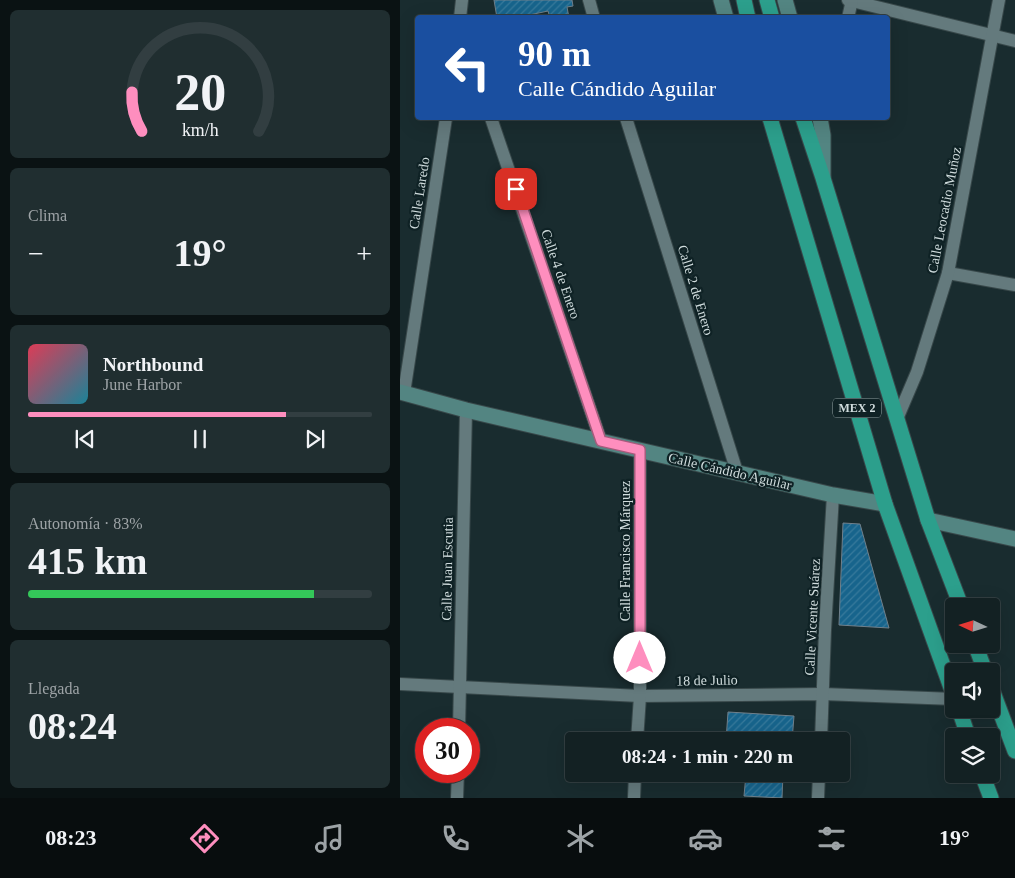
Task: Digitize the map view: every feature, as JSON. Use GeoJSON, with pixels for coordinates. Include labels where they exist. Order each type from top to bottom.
{"type":"FeatureCollection","features":[{"type":"Feature","properties":{"kind":"highway"},"geometry":{"type":"LineString","coordinates":[[744,0],[747,15]]}},
{"type":"Feature","properties":{"kind":"highway"},"geometry":{"type":"LineString","coordinates":[[767,0],[771,15]]}},
{"type":"Feature","properties":{"kind":"highway","name":"MEX 2"},"geometry":{"type":"LineString","coordinates":[[771,120],[885,504],[945,673]]}},
{"type":"Feature","properties":{"kind":"highway","name":"MEX 2"},"geometry":{"type":"LineString","coordinates":[[804,120],[928,520],[958,598]]}},
{"type":"Feature","properties":{"kind":"highway"},"geometry":{"type":"LineString","coordinates":[[1000,711],[1015,750]]}},
{"type":"Feature","properties":{"kind":"highway"},"geometry":{"type":"LineString","coordinates":[[985,783],[991,798]]}},
{"type":"Feature","properties":{"kind":"street"},"geometry":{"type":"LineString","coordinates":[[460,15],[462,0]]}},
{"type":"Feature","properties":{"kind":"street"},"geometry":{"type":"LineString","coordinates":[[589,0],[593,15]]}},
{"type":"Feature","properties":{"kind":"street"},"geometry":{"type":"LineString","coordinates":[[721,0],[725,15]]}},
{"type":"Feature","properties":{"kind":"street"},"geometry":{"type":"LineString","coordinates":[[785,0],[789,15]]}},
{"type":"Feature","properties":{"kind":"street"},"geometry":{"type":"LineString","coordinates":[[848,15],[850,0],[1015,42]]}},
{"type":"Feature","properties":{"kind":"street","name":"Calle Leocadio Muñoz"},"geometry":{"type":"LineString","coordinates":[[897,419],[917,372],[948,273],[999,0]]}},
{"type":"Feature","properties":{"kind":"street","name":"Calle Laredo"},"geometry":{"type":"LineString","coordinates":[[402,392],[446,120]]}},
{"type":"Feature","properties":{"kind":"street","name":"Calle 4 de Enero"},"geometry":{"type":"LineString","coordinates":[[492,120],[601,441]]}},
{"type":"Feature","properties":{"kind":"street","name":"Calle 2 de Enero"},"geometry":{"type":"LineString","coordinates":[[627,120],[737,472]]}},
{"type":"Feature","properties":{"kind":"street"},"geometry":{"type":"LineString","coordinates":[[820,120],[823,135],[823,178]]}},
{"type":"Feature","properties":{"kind":"street"},"geometry":{"type":"LineString","coordinates":[[823,135],[827,120]]}},
{"type":"Feature","properties":{"kind":"street"},"geometry":{"type":"LineString","coordinates":[[948,273],[1015,285]]}},
{"type":"Feature","properties":{"kind":"street","name":"Calle Cándido Aguilar"},"geometry":{"type":"LineString","coordinates":[[402,392],[466,410],[833,495],[885,504]]}},
{"type":"Feature","properties":{"kind":"street","name":"Calle Juan Escutia"},"geometry":{"type":"LineString","coordinates":[[459,718],[466,410]]}},
{"type":"Feature","properties":{"kind":"street","name":"Calle Francisco Márquez"},"geometry":{"type":"LineString","coordinates":[[638,732],[640,696],[640,450]]}},
{"type":"Feature","properties":{"kind":"street","name":"Calle Vicente Suárez"},"geometry":{"type":"LineString","coordinates":[[821,732],[833,495]]}},
{"type":"Feature","properties":{"kind":"street"},"geometry":{"type":"LineString","coordinates":[[928,520],[1015,539]]}},
{"type":"Feature","properties":{"kind":"street","name":"18 de Julio"},"geometry":{"type":"LineString","coordinates":[[400,684],[640,696],[823,694],[945,698]]}},
{"type":"Feature","properties":{"kind":"street"},"geometry":{"type":"LineString","coordinates":[[634,798],[635,782]]}},
{"type":"Feature","properties":{"kind":"street"},"geometry":{"type":"LineString","coordinates":[[818,798],[819,782]]}},
{"type":"Feature","properties":{"kind":"street"},"geometry":{"type":"LineString","coordinates":[[458,783],[458,798]]}},
{"type":"Feature","properties":{"kind":"building"},"geometry":{"type":"Polygon","coordinates":[[[494,0],[572,0],[573,6],[567,7],[568,15],[549,15],[548,11],[529,15],[496,15],[494,0]]]}},
{"type":"Feature","properties":{"kind":"building"},"geometry":{"type":"Polygon","coordinates":[[[843,523],[860,524],[889,628],[839,625],[843,523]]]}},
{"type":"Feature","properties":{"kind":"building"},"geometry":{"type":"Polygon","coordinates":[[[728,712],[794,716],[793,732],[727,732],[728,712]]]}},
{"type":"Feature","properties":{"kind":"building"},"geometry":{"type":"Polygon","coordinates":[[[745,782],[783,782],[782,798],[744,796],[745,782]]]}},
{"type":"Feature","properties":{"kind":"route"},"geometry":{"type":"LineString","coordinates":[[516,189],[601,441],[640,450],[640,658]]}}]}
